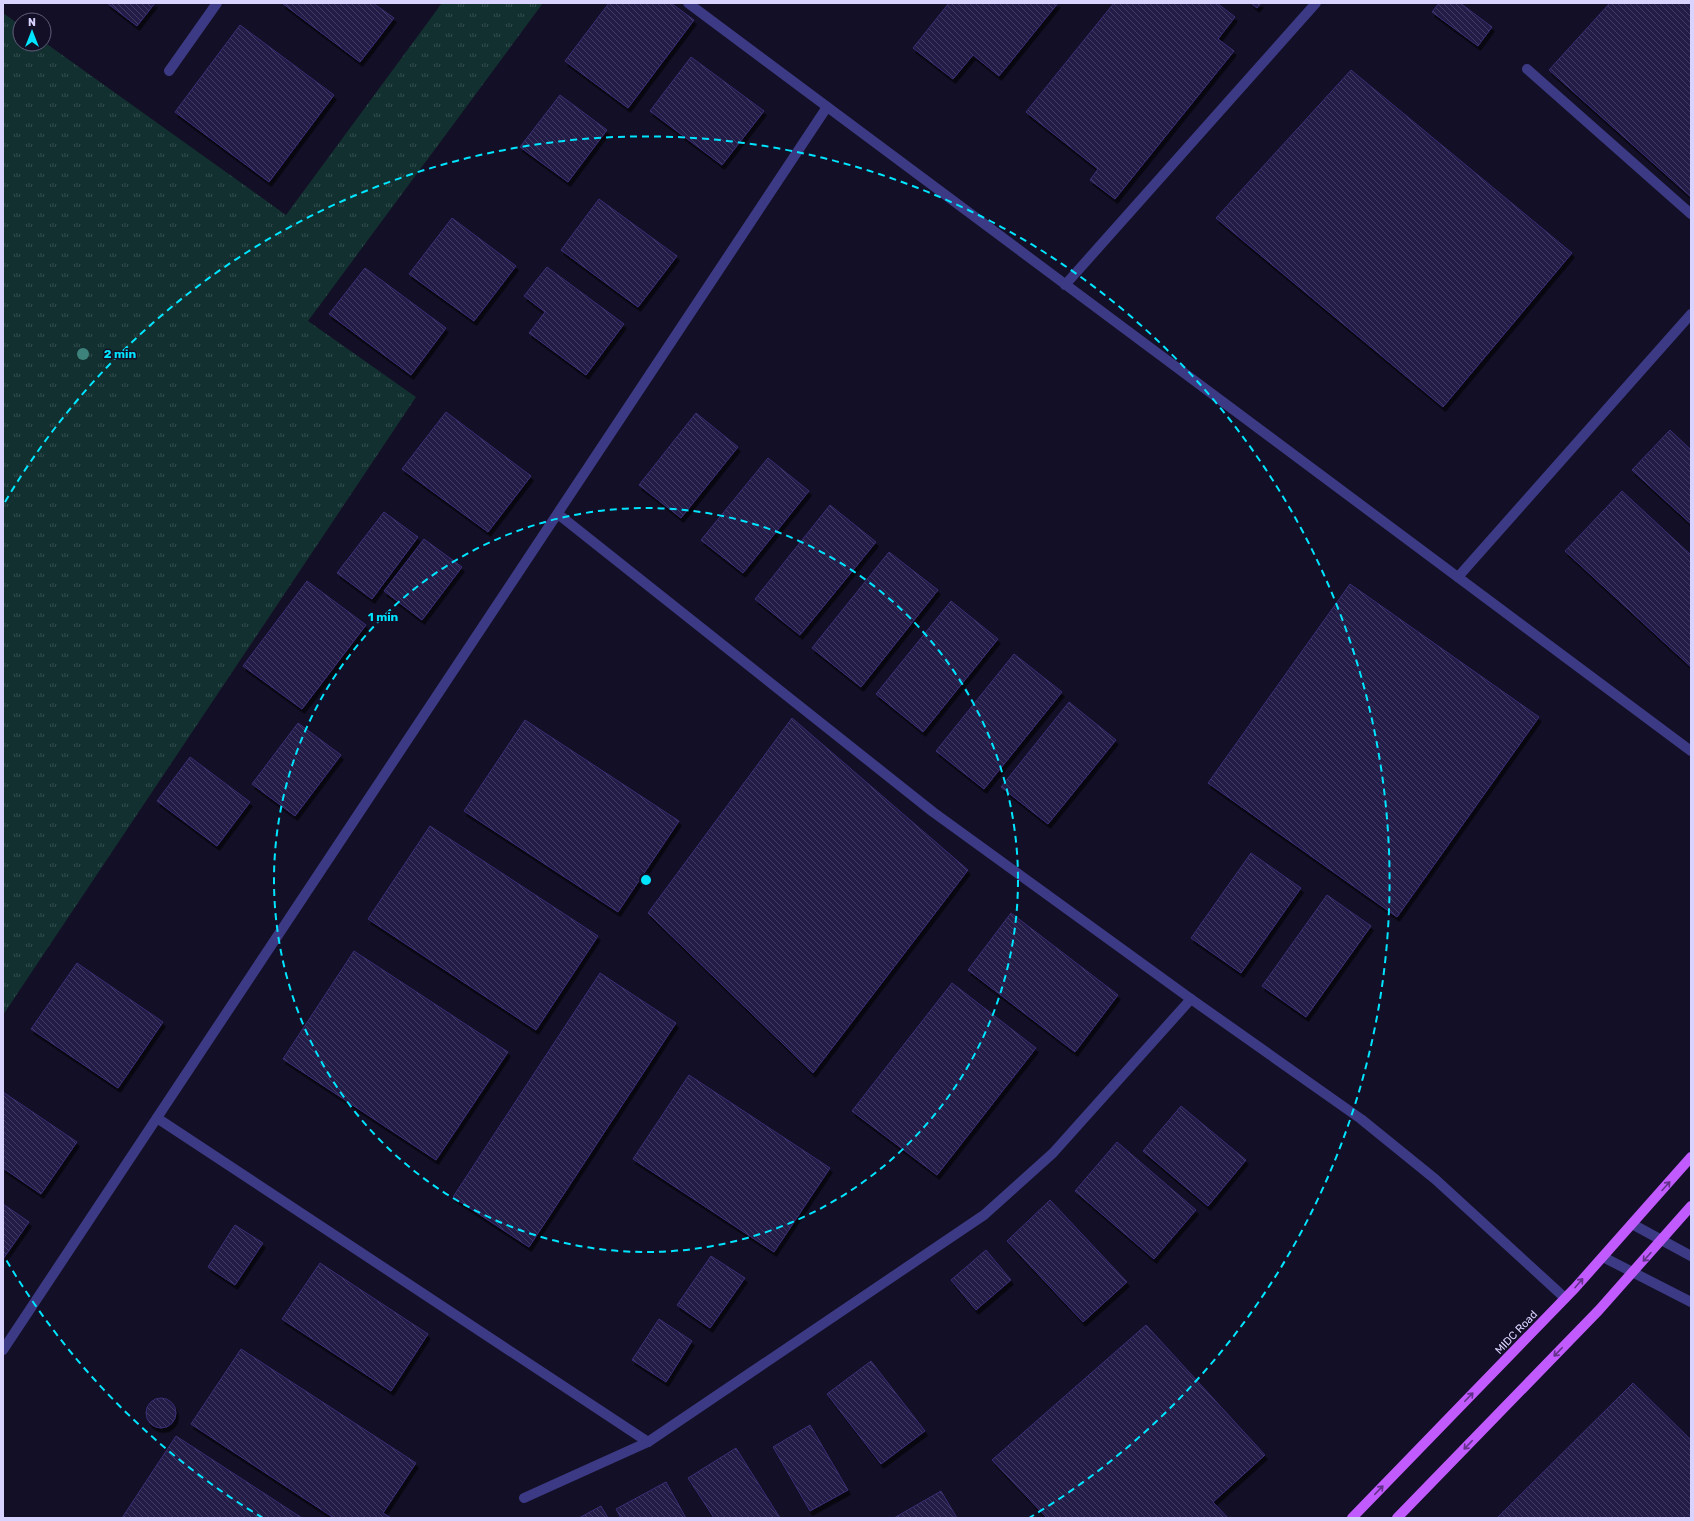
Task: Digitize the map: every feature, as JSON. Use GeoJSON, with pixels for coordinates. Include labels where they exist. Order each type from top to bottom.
{"type":"FeatureCollection","features":[{"type":"Feature","properties":{"kind":"main road","name":"MIDC Road"},"geometry":{"type":"LineString","coordinates":[[1352,1518],[1566,1298],[1691,1157]]}},
{"type":"Feature","properties":{"kind":"main road"},"geometry":{"type":"LineString","coordinates":[[1397,1518],[1599,1310],[1691,1206]]}},
{"type":"Feature","properties":{"kind":"street"},"geometry":{"type":"LineString","coordinates":[[169,71],[217,3]]}},
{"type":"Feature","properties":{"kind":"street"},"geometry":{"type":"LineString","coordinates":[[688,3],[1691,751]]}},
{"type":"Feature","properties":{"kind":"street"},"geometry":{"type":"LineString","coordinates":[[1065,285],[1316,3]]}},
{"type":"Feature","properties":{"kind":"street"},"geometry":{"type":"LineString","coordinates":[[1527,69],[1691,214]]}},
{"type":"Feature","properties":{"kind":"street"},"geometry":{"type":"LineString","coordinates":[[3,1350],[827,107]]}},
{"type":"Feature","properties":{"kind":"street"},"geometry":{"type":"LineString","coordinates":[[1458,577],[1691,314]]}},
{"type":"Feature","properties":{"kind":"street"},"geometry":{"type":"LineString","coordinates":[[558,514],[933,812],[1191,999],[1361,1119],[1436,1179],[1566,1298]]}},
{"type":"Feature","properties":{"kind":"street"},"geometry":{"type":"LineString","coordinates":[[524,1498],[648,1442],[984,1215],[1053,1153],[1191,999]]}},
{"type":"Feature","properties":{"kind":"street"},"geometry":{"type":"LineString","coordinates":[[157,1118],[648,1442]]}},
{"type":"Feature","properties":{"kind":"street"},"geometry":{"type":"LineString","coordinates":[[1632,1224],[1691,1256]]}},
{"type":"Feature","properties":{"kind":"street"},"geometry":{"type":"LineString","coordinates":[[1603,1257],[1691,1302]]}},
{"type":"Feature","properties":{"kind":"green space"},"geometry":{"type":"Polygon","coordinates":[[[442,3],[543,3],[308,321],[416,397],[3,1015],[3,13],[12,19],[12,52],[52,52],[52,48],[286,215],[442,3]]]}},
{"type":"Feature","properties":{"kind":"building"},"geometry":{"type":"Polygon","coordinates":[[[107,3],[155,3],[137,26],[107,3]]]}},
{"type":"Feature","properties":{"kind":"building"},"geometry":{"type":"Polygon","coordinates":[[[282,3],[373,3],[394,18],[360,62],[282,3]]]}},
{"type":"Feature","properties":{"kind":"building"},"geometry":{"type":"Polygon","coordinates":[[[609,3],[671,3],[694,20],[628,108],[565,61],[609,3]]]}},
{"type":"Feature","properties":{"kind":"building"},"geometry":{"type":"Polygon","coordinates":[[[949,3],[1058,3],[999,76],[973,55],[953,79],[913,48],[949,3]]]}},
{"type":"Feature","properties":{"kind":"building"},"geometry":{"type":"Polygon","coordinates":[[[1114,3],[1217,3],[1235,17],[1218,39],[1234,51],[1115,199],[1090,180],[1098,169],[1026,112],[1114,3]]]}},
{"type":"Feature","properties":{"kind":"building"},"geometry":{"type":"Polygon","coordinates":[[[1251,3],[1261,3],[1257,8],[1251,3]]]}},
{"type":"Feature","properties":{"kind":"building"},"geometry":{"type":"Polygon","coordinates":[[[1439,3],[1460,3],[1492,27],[1478,46],[1432,12],[1439,3]]]}},
{"type":"Feature","properties":{"kind":"building"},"geometry":{"type":"Polygon","coordinates":[[[1610,3],[1691,3],[1691,197],[1549,70],[1610,3]]]}},
{"type":"Feature","properties":{"kind":"building"},"geometry":{"type":"Polygon","coordinates":[[[240,25],[334,95],[269,182],[175,112],[240,25]]]}},
{"type":"Feature","properties":{"kind":"building"},"geometry":{"type":"Polygon","coordinates":[[[691,57],[764,111],[722,165],[650,111],[691,57]]]}},
{"type":"Feature","properties":{"kind":"building"},"geometry":{"type":"Polygon","coordinates":[[[1351,70],[1572,253],[1443,407],[1216,218],[1351,70]]]}},
{"type":"Feature","properties":{"kind":"building"},"geometry":{"type":"Polygon","coordinates":[[[560,95],[607,130],[568,182],[520,147],[560,95]]]}},
{"type":"Feature","properties":{"kind":"building"},"geometry":{"type":"Polygon","coordinates":[[[599,199],[677,256],[638,307],[561,250],[599,199]]]}},
{"type":"Feature","properties":{"kind":"building"},"geometry":{"type":"Polygon","coordinates":[[[452,218],[516,266],[474,321],[409,274],[452,218]]]}},
{"type":"Feature","properties":{"kind":"building"},"geometry":{"type":"Polygon","coordinates":[[[547,267],[624,324],[586,375],[529,333],[545,312],[524,296],[547,267]]]}},
{"type":"Feature","properties":{"kind":"building"},"geometry":{"type":"Polygon","coordinates":[[[365,268],[446,328],[411,375],[329,314],[365,268]]]}},
{"type":"Feature","properties":{"kind":"building"},"geometry":{"type":"Polygon","coordinates":[[[446,412],[531,476],[488,532],[402,469],[446,412]]]}},
{"type":"Feature","properties":{"kind":"building"},"geometry":{"type":"Polygon","coordinates":[[[696,413],[738,447],[681,518],[639,485],[696,413]]]}},
{"type":"Feature","properties":{"kind":"building"},"geometry":{"type":"Polygon","coordinates":[[[1670,430],[1691,450],[1691,524],[1632,470],[1670,430]]]}},
{"type":"Feature","properties":{"kind":"building"},"geometry":{"type":"Polygon","coordinates":[[[768,458],[809,491],[743,573],[701,540],[768,458]]]}},
{"type":"Feature","properties":{"kind":"building"},"geometry":{"type":"Polygon","coordinates":[[[1622,491],[1691,555],[1691,667],[1565,551],[1622,491]]]}},
{"type":"Feature","properties":{"kind":"building"},"geometry":{"type":"Polygon","coordinates":[[[830,505],[876,542],[800,635],[755,599],[830,505]]]}},
{"type":"Feature","properties":{"kind":"building"},"geometry":{"type":"Polygon","coordinates":[[[384,512],[418,537],[372,599],[337,573],[384,512]]]}},
{"type":"Feature","properties":{"kind":"building"},"geometry":{"type":"Polygon","coordinates":[[[424,539],[462,567],[422,620],[384,591],[424,539]]]}},
{"type":"Feature","properties":{"kind":"building"},"geometry":{"type":"Polygon","coordinates":[[[889,552],[938,590],[861,687],[812,648],[889,552]]]}},
{"type":"Feature","properties":{"kind":"building"},"geometry":{"type":"Polygon","coordinates":[[[307,581],[366,625],[302,709],[243,666],[307,581]]]}},
{"type":"Feature","properties":{"kind":"building"},"geometry":{"type":"Polygon","coordinates":[[[1350,584],[1539,717],[1397,917],[1208,783],[1350,584]]]}},
{"type":"Feature","properties":{"kind":"building"},"geometry":{"type":"Polygon","coordinates":[[[951,601],[998,639],[923,732],[876,694],[951,601]]]}},
{"type":"Feature","properties":{"kind":"building"},"geometry":{"type":"Polygon","coordinates":[[[1014,654],[1062,692],[984,789],[936,751],[1014,654]]]}},
{"type":"Feature","properties":{"kind":"building"},"geometry":{"type":"Polygon","coordinates":[[[1069,702],[1116,740],[1048,824],[1001,787],[1069,702]]]}},
{"type":"Feature","properties":{"kind":"building"},"geometry":{"type":"Polygon","coordinates":[[[792,718],[968,870],[813,1073],[648,913],[792,718]]]}},
{"type":"Feature","properties":{"kind":"building"},"geometry":{"type":"Polygon","coordinates":[[[525,720],[679,821],[618,912],[464,811],[525,720]]]}},
{"type":"Feature","properties":{"kind":"building"},"geometry":{"type":"Polygon","coordinates":[[[298,723],[341,755],[295,816],[252,784],[298,723]]]}},
{"type":"Feature","properties":{"kind":"building"},"geometry":{"type":"Polygon","coordinates":[[[190,757],[250,802],[217,846],[157,801],[190,757]]]}},
{"type":"Feature","properties":{"kind":"building"},"geometry":{"type":"Polygon","coordinates":[[[430,826],[598,936],[536,1030],[368,919],[430,826]]]}},
{"type":"Feature","properties":{"kind":"building"},"geometry":{"type":"Polygon","coordinates":[[[1251,853],[1301,888],[1241,973],[1191,938],[1251,853]]]}},
{"type":"Feature","properties":{"kind":"building"},"geometry":{"type":"Polygon","coordinates":[[[1327,895],[1371,926],[1306,1017],[1262,986],[1327,895]]]}},
{"type":"Feature","properties":{"kind":"building"},"geometry":{"type":"Polygon","coordinates":[[[1011,913],[1118,995],[1075,1052],[968,970],[1011,913]]]}},
{"type":"Feature","properties":{"kind":"building"},"geometry":{"type":"Polygon","coordinates":[[[354,951],[508,1052],[436,1160],[283,1059],[354,951]]]}},
{"type":"Feature","properties":{"kind":"building"},"geometry":{"type":"Polygon","coordinates":[[[77,963],[163,1022],[118,1088],[31,1029],[77,963]]]}},
{"type":"Feature","properties":{"kind":"building"},"geometry":{"type":"Polygon","coordinates":[[[600,973],[676,1023],[529,1247],[453,1197],[600,973]]]}},
{"type":"Feature","properties":{"kind":"building"},"geometry":{"type":"Polygon","coordinates":[[[952,983],[1036,1048],[937,1175],[852,1111],[952,983]]]}},
{"type":"Feature","properties":{"kind":"building"},"geometry":{"type":"Polygon","coordinates":[[[689,1075],[830,1168],[774,1252],[633,1159],[689,1075]]]}},
{"type":"Feature","properties":{"kind":"building"},"geometry":{"type":"Polygon","coordinates":[[[3,1092],[77,1142],[41,1194],[3,1168],[3,1092]]]}},
{"type":"Feature","properties":{"kind":"building"},"geometry":{"type":"Polygon","coordinates":[[[1181,1106],[1246,1160],[1208,1206],[1143,1151],[1181,1106]]]}},
{"type":"Feature","properties":{"kind":"building"},"geometry":{"type":"Polygon","coordinates":[[[1117,1142],[1196,1210],[1154,1259],[1075,1191],[1117,1142]]]}},
{"type":"Feature","properties":{"kind":"building"},"geometry":{"type":"Polygon","coordinates":[[[1050,1200],[1127,1282],[1083,1322],[1007,1241],[1050,1200]]]}},
{"type":"Feature","properties":{"kind":"building"},"geometry":{"type":"Polygon","coordinates":[[[3,1204],[29,1222],[3,1259],[3,1204]]]}},
{"type":"Feature","properties":{"kind":"building"},"geometry":{"type":"Polygon","coordinates":[[[235,1225],[263,1243],[235,1285],[208,1267],[235,1225]]]}},
{"type":"Feature","properties":{"kind":"building"},"geometry":{"type":"Polygon","coordinates":[[[986,1250],[1011,1280],[976,1310],[951,1280],[986,1250]]]}},
{"type":"Feature","properties":{"kind":"building"},"geometry":{"type":"Polygon","coordinates":[[[711,1256],[745,1278],[710,1328],[677,1305],[711,1256]]]}},
{"type":"Feature","properties":{"kind":"building"},"geometry":{"type":"Polygon","coordinates":[[[320,1263],[428,1334],[391,1391],[282,1319],[320,1263]]]}},
{"type":"Feature","properties":{"kind":"building"},"geometry":{"type":"Polygon","coordinates":[[[659,1319],[692,1341],[666,1382],[632,1360],[659,1319]]]}},
{"type":"Feature","properties":{"kind":"building"},"geometry":{"type":"Polygon","coordinates":[[[1146,1325],[1265,1455],[1213,1502],[1228,1518],[1047,1518],[992,1460],[1146,1325]]]}},
{"type":"Feature","properties":{"kind":"building"},"geometry":{"type":"Polygon","coordinates":[[[241,1349],[416,1463],[383,1513],[391,1518],[334,1518],[191,1424],[241,1349]]]}},
{"type":"Feature","properties":{"kind":"building"},"geometry":{"type":"Polygon","coordinates":[[[871,1361],[925,1431],[881,1464],[827,1394],[871,1361]]]}},
{"type":"Feature","properties":{"kind":"building"},"geometry":{"type":"Polygon","coordinates":[[[1633,1383],[1691,1440],[1691,1518],[1497,1518],[1633,1383]]]}},
{"type":"Feature","properties":{"kind":"building"},"geometry":{"type":"Polygon","coordinates":[[[161,1398],[171,1403],[176,1413],[171,1423],[161,1428],[151,1423],[146,1413],[151,1403],[161,1398]]]}},
{"type":"Feature","properties":{"kind":"building"},"geometry":{"type":"Polygon","coordinates":[[[810,1425],[848,1490],[810,1511],[773,1447],[810,1425]]]}},
{"type":"Feature","properties":{"kind":"building"},"geometry":{"type":"Polygon","coordinates":[[[176,1436],[302,1518],[122,1518],[176,1436]]]}},
{"type":"Feature","properties":{"kind":"building"},"geometry":{"type":"Polygon","coordinates":[[[736,1448],[780,1518],[714,1518],[688,1478],[736,1448]]]}},
{"type":"Feature","properties":{"kind":"building"},"geometry":{"type":"Polygon","coordinates":[[[666,1482],[686,1518],[621,1518],[616,1509],[666,1482]]]}},
{"type":"Feature","properties":{"kind":"building"},"geometry":{"type":"Polygon","coordinates":[[[941,1491],[957,1518],[894,1518],[941,1491]]]}},
{"type":"Feature","properties":{"kind":"building"},"geometry":{"type":"Polygon","coordinates":[[[601,1506],[608,1518],[579,1518],[601,1506]]]}}]}
